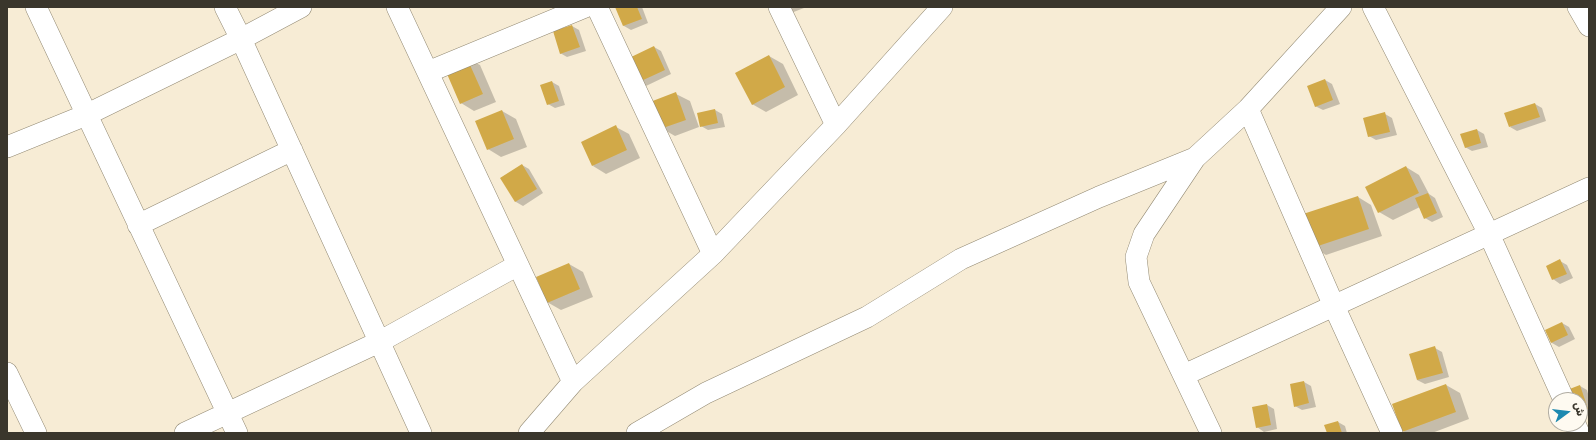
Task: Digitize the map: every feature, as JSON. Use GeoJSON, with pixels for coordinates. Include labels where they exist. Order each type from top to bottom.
{"type":"FeatureCollection","features":[{"type":"Feature","properties":{"kind":"street"},"geometry":{"type":"LineString","coordinates":[[36,7],[86,116],[237,433]]}},
{"type":"Feature","properties":{"kind":"street"},"geometry":{"type":"LineString","coordinates":[[225,7],[292,150],[420,433]]}},
{"type":"Feature","properties":{"kind":"street"},"geometry":{"type":"LineString","coordinates":[[7,147],[86,116],[241,39],[301,7]]}},
{"type":"Feature","properties":{"kind":"street"},"geometry":{"type":"LineString","coordinates":[[397,7],[573,382]]}},
{"type":"Feature","properties":{"kind":"street"},"geometry":{"type":"LineString","coordinates":[[428,72],[585,7]]}},
{"type":"Feature","properties":{"kind":"street"},"geometry":{"type":"LineString","coordinates":[[597,7],[713,254]]}},
{"type":"Feature","properties":{"kind":"street"},"geometry":{"type":"LineString","coordinates":[[779,7],[836,125]]}},
{"type":"Feature","properties":{"kind":"street"},"geometry":{"type":"LineString","coordinates":[[529,433],[573,382],[713,254],[836,125],[942,7]]}},
{"type":"Feature","properties":{"kind":"street"},"geometry":{"type":"LineString","coordinates":[[1211,433],[1140,282],[1136,257],[1144,234],[1195,158],[1248,109],[1341,7]]}},
{"type":"Feature","properties":{"kind":"street"},"geometry":{"type":"LineString","coordinates":[[1373,7],[1489,234],[1560,392]]}},
{"type":"Feature","properties":{"kind":"street"},"geometry":{"type":"LineString","coordinates":[[1578,7],[1589,26]]}},
{"type":"Feature","properties":{"kind":"street"},"geometry":{"type":"LineString","coordinates":[[1248,109],[1334,306],[1392,433]]}},
{"type":"Feature","properties":{"kind":"street"},"geometry":{"type":"LineString","coordinates":[[138,225],[292,150]]}},
{"type":"Feature","properties":{"kind":"street"},"geometry":{"type":"LineString","coordinates":[[637,433],[706,393],[867,317],[962,259],[1099,197],[1195,158]]}},
{"type":"Feature","properties":{"kind":"street"},"geometry":{"type":"LineString","coordinates":[[1184,375],[1589,188]]}},
{"type":"Feature","properties":{"kind":"street"},"geometry":{"type":"LineString","coordinates":[[185,433],[379,342],[518,265]]}},
{"type":"Feature","properties":{"kind":"street"},"geometry":{"type":"LineString","coordinates":[[7,373],[36,433]]}},
{"type":"Feature","properties":{"kind":"building"},"geometry":{"type":"Polygon","coordinates":[[[615,7],[637,7],[642,19],[623,26],[615,7]]]}},
{"type":"Feature","properties":{"kind":"building"},"geometry":{"type":"Polygon","coordinates":[[[572,25],[580,47],[560,54],[553,31],[572,25]]]}},
{"type":"Feature","properties":{"kind":"building"},"geometry":{"type":"Polygon","coordinates":[[[654,46],[665,70],[639,82],[627,59],[654,46]]]}},
{"type":"Feature","properties":{"kind":"building"},"geometry":{"type":"Polygon","coordinates":[[[769,55],[785,87],[752,105],[735,73],[769,55]]]}},
{"type":"Feature","properties":{"kind":"building"},"geometry":{"type":"Polygon","coordinates":[[[466,56],[483,94],[460,104],[444,67],[466,56]]]}},
{"type":"Feature","properties":{"kind":"building"},"geometry":{"type":"Polygon","coordinates":[[[1325,79],[1333,100],[1315,107],[1307,86],[1325,79]]]}},
{"type":"Feature","properties":{"kind":"building"},"geometry":{"type":"Polygon","coordinates":[[[552,81],[559,101],[547,105],[540,85],[552,81]]]}},
{"type":"Feature","properties":{"kind":"building"},"geometry":{"type":"Polygon","coordinates":[[[676,92],[686,120],[660,129],[650,102],[676,92]]]}},
{"type":"Feature","properties":{"kind":"building"},"geometry":{"type":"Polygon","coordinates":[[[1535,103],[1540,117],[1509,127],[1504,113],[1535,103]]]}},
{"type":"Feature","properties":{"kind":"building"},"geometry":{"type":"Polygon","coordinates":[[[715,109],[718,123],[700,127],[697,113],[715,109]]]}},
{"type":"Feature","properties":{"kind":"building"},"geometry":{"type":"Polygon","coordinates":[[[502,110],[514,139],[487,150],[475,121],[502,110]]]}},
{"type":"Feature","properties":{"kind":"building"},"geometry":{"type":"Polygon","coordinates":[[[1385,112],[1390,132],[1368,137],[1363,118],[1385,112]]]}},
{"type":"Feature","properties":{"kind":"building"},"geometry":{"type":"Polygon","coordinates":[[[616,125],[627,150],[592,166],[581,142],[616,125]]]}},
{"type":"Feature","properties":{"kind":"building"},"geometry":{"type":"Polygon","coordinates":[[[1477,129],[1481,143],[1465,148],[1460,134],[1477,129]]]}},
{"type":"Feature","properties":{"kind":"building"},"geometry":{"type":"Polygon","coordinates":[[[522,164],[537,189],[515,202],[500,178],[522,164]]]}},
{"type":"Feature","properties":{"kind":"building"},"geometry":{"type":"Polygon","coordinates":[[[1406,166],[1419,193],[1378,213],[1365,187],[1406,166]]]}},
{"type":"Feature","properties":{"kind":"building"},"geometry":{"type":"Polygon","coordinates":[[[1428,193],[1437,213],[1424,219],[1415,198],[1428,193]]]}},
{"type":"Feature","properties":{"kind":"building"},"geometry":{"type":"Polygon","coordinates":[[[1358,196],[1369,229],[1312,248],[1300,215],[1358,196]]]}},
{"type":"Feature","properties":{"kind":"building"},"geometry":{"type":"Polygon","coordinates":[[[1560,259],[1567,274],[1552,280],[1546,266],[1560,259]]]}},
{"type":"Feature","properties":{"kind":"building"},"geometry":{"type":"Polygon","coordinates":[[[569,263],[580,289],[547,303],[536,277],[569,263]]]}},
{"type":"Feature","properties":{"kind":"building"},"geometry":{"type":"Polygon","coordinates":[[[1562,322],[1568,335],[1551,343],[1545,330],[1562,322]]]}},
{"type":"Feature","properties":{"kind":"building"},"geometry":{"type":"Polygon","coordinates":[[[1435,346],[1443,373],[1417,380],[1409,354],[1435,346]]]}},
{"type":"Feature","properties":{"kind":"building"},"geometry":{"type":"Polygon","coordinates":[[[1304,381],[1309,403],[1294,407],[1290,384],[1304,381]]]}},
{"type":"Feature","properties":{"kind":"building"},"geometry":{"type":"Polygon","coordinates":[[[1446,384],[1456,412],[1402,432],[1392,404],[1446,384]]]}},
{"type":"Feature","properties":{"kind":"building"},"geometry":{"type":"Polygon","coordinates":[[[1580,385],[1582,392],[1568,392],[1567,390],[1580,385]]]}},
{"type":"Feature","properties":{"kind":"building"},"geometry":{"type":"Polygon","coordinates":[[[1267,404],[1271,425],[1256,428],[1252,407],[1267,404]]]}},
{"type":"Feature","properties":{"kind":"building"},"geometry":{"type":"Polygon","coordinates":[[[1338,421],[1342,433],[1327,433],[1324,425],[1338,421]]]}}]}
